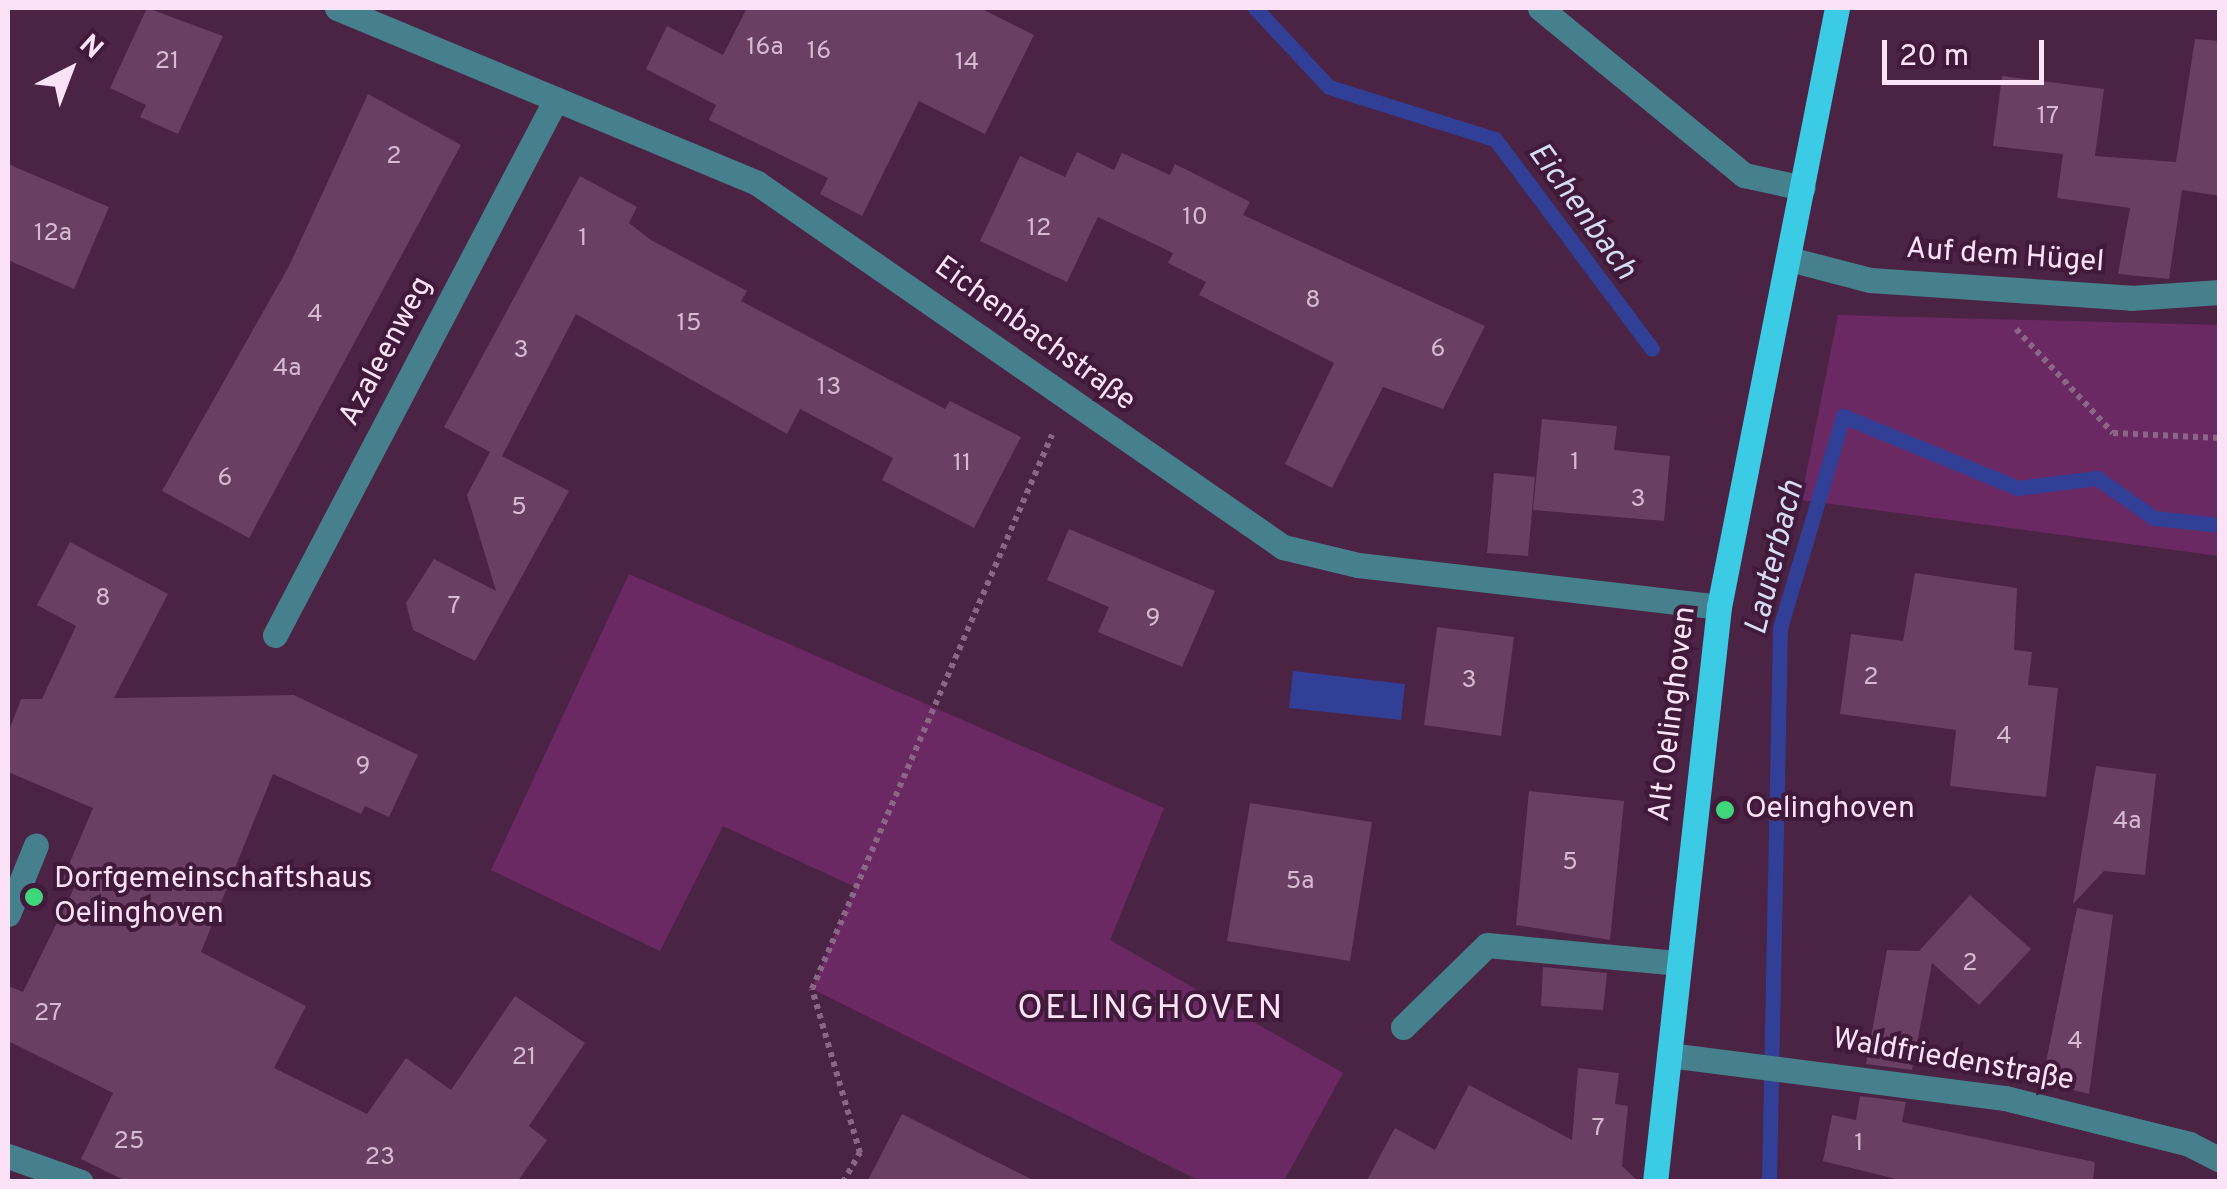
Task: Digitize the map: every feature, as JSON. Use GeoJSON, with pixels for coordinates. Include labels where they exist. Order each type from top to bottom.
{"type":"FeatureCollection","features":[{"type":"Feature","properties":{"kind":"main road","name":"Alt Oelinghoven"},"geometry":{"type":"LineString","coordinates":[[1655,1182],[1719,606],[1838,8]]}},
{"type":"Feature","properties":{"kind":"street","name":"Eichenbachstraße"},"geometry":{"type":"LineString","coordinates":[[338,8],[757,184],[1284,548],[1358,565],[1719,606]]}},
{"type":"Feature","properties":{"kind":"street"},"geometry":{"type":"LineString","coordinates":[[1540,8],[1744,175],[1803,188]]}},
{"type":"Feature","properties":{"kind":"street","name":"Azaleenweg"},"geometry":{"type":"LineString","coordinates":[[274,635],[556,99]]}},
{"type":"Feature","properties":{"kind":"street","name":"Auf dem Hügel"},"geometry":{"type":"LineString","coordinates":[[1789,258],[1870,280],[2131,298],[2220,292]]}},
{"type":"Feature","properties":{"kind":"street"},"geometry":{"type":"LineString","coordinates":[[8,914],[36,845]]}},
{"type":"Feature","properties":{"kind":"street"},"geometry":{"type":"LineString","coordinates":[[1404,1027],[1487,945],[1680,963]]}},
{"type":"Feature","properties":{"kind":"street","name":"Waldfriedenstraße"},"geometry":{"type":"LineString","coordinates":[[1669,1056],[1728,1064],[1795,1066],[2006,1098],[2189,1144],[2220,1160]]}},
{"type":"Feature","properties":{"kind":"street"},"geometry":{"type":"LineString","coordinates":[[8,1156],[81,1182]]}},
{"type":"Feature","properties":{"kind":"path"},"geometry":{"type":"LineString","coordinates":[[1977,287],[2113,433],[2220,438]]}},
{"type":"Feature","properties":{"kind":"path"},"geometry":{"type":"LineString","coordinates":[[843,1182],[860,1154],[812,988],[1068,399]]}},
{"type":"Feature","properties":{"kind":"shaded area"},"geometry":{"type":"Polygon","coordinates":[[[1838,315],[2219,325],[2219,556],[1801,500],[1838,315]]]}},
{"type":"Feature","properties":{"kind":"shaded area"},"geometry":{"type":"Polygon","coordinates":[[[629,574],[1164,808],[1110,940],[1343,1073],[1284,1181],[1200,1181],[812,989],[855,887],[723,826],[660,951],[491,870],[629,574]]]}},
{"type":"Feature","properties":{"kind":"shaded area"},"geometry":{"type":"Polygon","coordinates":[[[1293,671],[1405,684],[1401,720],[1289,708],[1293,671]]]}},
{"type":"Feature","properties":{"kind":"building"},"geometry":{"type":"Polygon","coordinates":[[[147,8],[223,36],[178,134],[140,117],[146,105],[110,88],[147,8]]]}},
{"type":"Feature","properties":{"kind":"building"},"geometry":{"type":"Polygon","coordinates":[[[747,8],[980,8],[1034,35],[985,134],[919,101],[862,216],[820,194],[828,178],[709,120],[716,105],[646,69],[667,26],[723,55],[747,8]]]}},
{"type":"Feature","properties":{"kind":"building"},"geometry":{"type":"Polygon","coordinates":[[[2195,39],[2220,41],[2220,196],[2182,190],[2169,279],[2118,274],[2130,208],[2057,198],[2063,154],[1993,146],[2002,76],[2104,89],[2095,156],[2176,162],[2195,39]]]}},
{"type":"Feature","properties":{"kind":"building"},"geometry":{"type":"Polygon","coordinates":[[[368,94],[461,145],[249,538],[162,491],[289,266],[368,94]]]}},
{"type":"Feature","properties":{"kind":"building"},"geometry":{"type":"Polygon","coordinates":[[[1077,152],[1114,170],[1122,153],[1170,175],[1175,164],[1250,202],[1243,215],[1485,326],[1443,409],[1383,387],[1332,488],[1285,464],[1334,363],[1199,295],[1206,282],[1168,263],[1173,253],[1098,217],[1067,282],[980,241],[1020,156],[1065,177],[1077,152]]]}},
{"type":"Feature","properties":{"kind":"building"},"geometry":{"type":"Polygon","coordinates":[[[8,164],[109,207],[74,289],[8,260],[8,164]]]}},
{"type":"Feature","properties":{"kind":"building"},"geometry":{"type":"Polygon","coordinates":[[[580,176],[637,207],[629,223],[651,240],[747,291],[741,301],[945,409],[950,401],[1021,437],[974,528],[882,480],[893,458],[800,409],[787,434],[576,314],[502,456],[569,491],[475,661],[413,630],[406,603],[434,559],[496,591],[467,495],[490,452],[444,427],[580,176]]]}},
{"type":"Feature","properties":{"kind":"building"},"geometry":{"type":"Polygon","coordinates":[[[1542,419],[1617,426],[1614,450],[1670,456],[1664,521],[1533,510],[1542,419]]]}},
{"type":"Feature","properties":{"kind":"building"},"geometry":{"type":"Polygon","coordinates":[[[1494,473],[1535,477],[1528,556],[1487,553],[1494,473]]]}},
{"type":"Feature","properties":{"kind":"building"},"geometry":{"type":"Polygon","coordinates":[[[1069,529],[1215,591],[1182,667],[1098,632],[1109,607],[1047,580],[1069,529]]]}},
{"type":"Feature","properties":{"kind":"building"},"geometry":{"type":"Polygon","coordinates":[[[70,542],[168,594],[114,698],[294,695],[418,755],[389,817],[365,806],[361,814],[273,774],[201,952],[306,1006],[274,1068],[367,1114],[406,1058],[451,1090],[515,996],[585,1043],[529,1126],[547,1140],[517,1182],[128,1182],[81,1159],[113,1093],[8,1041],[8,986],[23,992],[75,886],[62,881],[93,808],[8,772],[8,733],[21,699],[42,699],[76,626],[37,605],[70,542]]]}},
{"type":"Feature","properties":{"kind":"building"},"geometry":{"type":"Polygon","coordinates":[[[1915,573],[2017,588],[2014,650],[2032,652],[2028,685],[2058,688],[2046,797],[1950,786],[1956,730],[1840,714],[1851,634],[1903,641],[1915,573]]]}},
{"type":"Feature","properties":{"kind":"building"},"geometry":{"type":"Polygon","coordinates":[[[1437,627],[1514,637],[1501,736],[1424,725],[1437,627]]]}},
{"type":"Feature","properties":{"kind":"building"},"geometry":{"type":"Polygon","coordinates":[[[2096,766],[2156,774],[2145,875],[2104,871],[2073,904],[2096,766]]]}},
{"type":"Feature","properties":{"kind":"building"},"geometry":{"type":"Polygon","coordinates":[[[1529,791],[1624,801],[1610,940],[1516,925],[1529,791]]]}},
{"type":"Feature","properties":{"kind":"building"},"geometry":{"type":"Polygon","coordinates":[[[1250,803],[1372,822],[1350,961],[1227,941],[1250,803]]]}},
{"type":"Feature","properties":{"kind":"building"},"geometry":{"type":"Polygon","coordinates":[[[1970,895],[2031,949],[1979,1005],[1932,963],[1912,1070],[1866,1064],[1887,950],[1919,951],[1970,895]]]}},
{"type":"Feature","properties":{"kind":"building"},"geometry":{"type":"Polygon","coordinates":[[[2077,908],[2113,915],[2089,1094],[2042,1082],[2077,908]]]}},
{"type":"Feature","properties":{"kind":"building"},"geometry":{"type":"Polygon","coordinates":[[[1543,967],[1607,973],[1603,1010],[1541,1006],[1543,967]]]}},
{"type":"Feature","properties":{"kind":"building"},"geometry":{"type":"Polygon","coordinates":[[[1578,1068],[1619,1073],[1615,1104],[1628,1106],[1622,1166],[1639,1182],[1366,1182],[1395,1128],[1435,1150],[1469,1085],[1572,1140],[1578,1068]]]}},
{"type":"Feature","properties":{"kind":"building"},"geometry":{"type":"Polygon","coordinates":[[[1860,1096],[1906,1102],[1902,1122],[2095,1162],[2093,1182],[1908,1182],[1823,1161],[1832,1115],[1856,1120],[1860,1096]]]}},
{"type":"Feature","properties":{"kind":"building"},"geometry":{"type":"Polygon","coordinates":[[[902,1114],[1037,1182],[867,1182],[902,1114]]]}},
{"type":"Feature","properties":{"kind":"waterway","name":"Eichenbach"},"geometry":{"type":"LineString","coordinates":[[1255,8],[1329,87],[1495,139],[1652,349]]}},
{"type":"Feature","properties":{"kind":"waterway","name":"Lauterbach"},"geometry":{"type":"LineString","coordinates":[[1769,1182],[1780,628],[1843,416],[2018,488],[2097,478],[2154,518],[2220,525]]}},
{"type":"Feature","properties":{"kind":"place","name":"Oelinghoven"},"geometry":{"type":"Point","coordinates":[1725,810]}},
{"type":"Feature","properties":{"kind":"place","name":"Dorfgemeinschaftshaus Oelinghoven"},"geometry":{"type":"Point","coordinates":[34,897]}},
{"type":"Feature","properties":{"kind":"district","name":"OELINGHOVEN"},"geometry":{"type":"Point","coordinates":[1151,1009]}}]}
